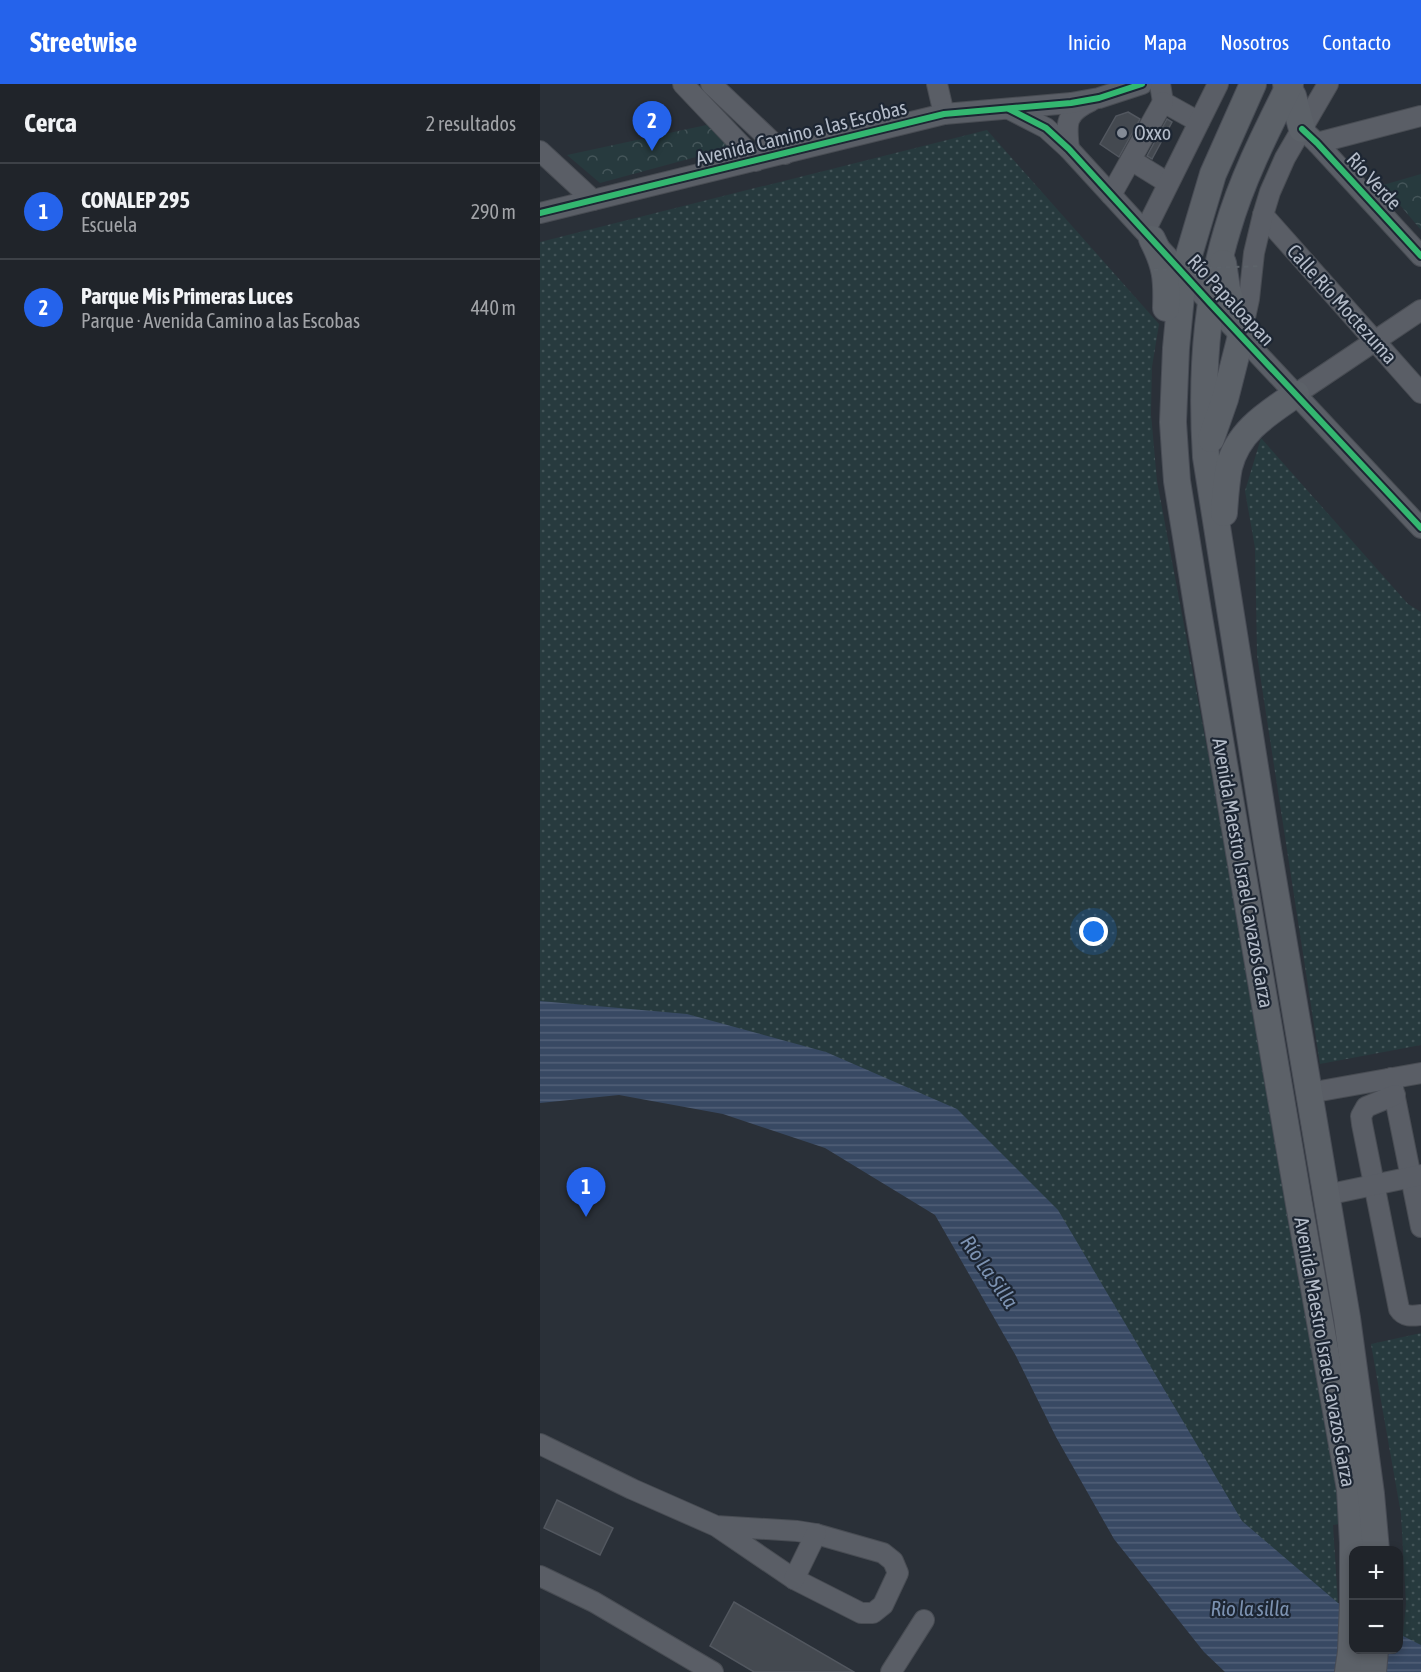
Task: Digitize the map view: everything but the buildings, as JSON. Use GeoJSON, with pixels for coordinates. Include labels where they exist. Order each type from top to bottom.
{"type":"FeatureCollection","features":[{"type":"Feature","properties":{"kind":"main road","name":"Avenida Maestro Israel Cavazos Garza"},"geometry":{"type":"LineString","coordinates":[[1253,84],[1213,174],[1186,263],[1177,320],[1173,422],[1177,481],[1322,1337],[1350,1489],[1368,1546]]}},
{"type":"Feature","properties":{"kind":"main road","name":"Avenida Maestro Israel Cavazos Garza"},"geometry":{"type":"LineString","coordinates":[[1288,85],[1258,147],[1225,240],[1211,304],[1203,419],[1206,457],[1220,550],[1355,1370],[1371,1494],[1368,1546]]}},
{"type":"Feature","properties":{"kind":"main road"},"geometry":{"type":"LineString","coordinates":[[1288,85],[1310,136]]}},
{"type":"Feature","properties":{"kind":"main road"},"geometry":{"type":"LineString","coordinates":[[1151,238],[1171,250],[1186,263],[1214,242],[1225,240],[1227,289],[1241,336],[1225,399],[1206,457]]}},
{"type":"Feature","properties":{"kind":"main road"},"geometry":{"type":"LineString","coordinates":[[1151,238],[1160,254],[1165,272],[1167,325],[1176,348]]}},
{"type":"Feature","properties":{"kind":"main road"},"geometry":{"type":"LineString","coordinates":[[1220,550],[1227,481],[1232,457],[1252,426],[1296,394]]}},
{"type":"Feature","properties":{"kind":"main road"},"geometry":{"type":"LineString","coordinates":[[1239,850],[1248,849],[1260,858],[1269,890],[1277,902]]}},
{"type":"Feature","properties":{"kind":"main road"},"geometry":{"type":"LineString","coordinates":[[1322,1337],[1340,1367],[1355,1370]]}},
{"type":"Feature","properties":{"kind":"main road","name":"Avenida Maestro Israel Cavazos Garza"},"geometry":{"type":"LineString","coordinates":[[1348,1672],[1354,1600]]}},
{"type":"Feature","properties":{"kind":"main road"},"geometry":{"type":"LineString","coordinates":[[1373,1672],[1375,1654]]}},
{"type":"Feature","properties":{"kind":"street"},"geometry":{"type":"LineString","coordinates":[[683,84],[756,161]]}},
{"type":"Feature","properties":{"kind":"street"},"geometry":{"type":"LineString","coordinates":[[711,84],[785,154]]}},
{"type":"Feature","properties":{"kind":"street"},"geometry":{"type":"LineString","coordinates":[[937,84],[944,114]]}},
{"type":"Feature","properties":{"kind":"street","name":"Avenida Camino a las Escobas"},"geometry":{"type":"LineString","coordinates":[[540,213],[944,114],[1050,105],[1099,98],[1142,84]]}},
{"type":"Feature","properties":{"kind":"street"},"geometry":{"type":"LineString","coordinates":[[1006,108],[1046,128],[1069,149],[1151,238],[1168,183],[1218,84]]}},
{"type":"Feature","properties":{"kind":"street"},"geometry":{"type":"LineString","coordinates":[[1241,336],[1249,299],[1254,252],[1263,214],[1276,177],[1310,136],[1328,84]]}},
{"type":"Feature","properties":{"kind":"street"},"geometry":{"type":"LineString","coordinates":[[1111,195],[1131,160],[1162,93],[1199,122]]}},
{"type":"Feature","properties":{"kind":"street"},"geometry":{"type":"LineString","coordinates":[[1069,149],[1066,128],[1070,116],[1081,106],[1099,98]]}},
{"type":"Feature","properties":{"kind":"street"},"geometry":{"type":"LineString","coordinates":[[1310,136],[1421,116]]}},
{"type":"Feature","properties":{"kind":"street","name":"Río Verde"},"geometry":{"type":"LineString","coordinates":[[1310,136],[1421,256]]}},
{"type":"Feature","properties":{"kind":"street"},"geometry":{"type":"LineString","coordinates":[[540,151],[593,200]]}},
{"type":"Feature","properties":{"kind":"street"},"geometry":{"type":"LineString","coordinates":[[1131,160],[1168,183]]}},
{"type":"Feature","properties":{"kind":"street","name":"Calle Río Moctezuma"},"geometry":{"type":"LineString","coordinates":[[1263,214],[1421,393]]}},
{"type":"Feature","properties":{"kind":"street","name":"Río Papaloapan"},"geometry":{"type":"LineString","coordinates":[[1186,263],[1211,304],[1421,528]]}},
{"type":"Feature","properties":{"kind":"street"},"geometry":{"type":"LineString","coordinates":[[1296,394],[1421,310]]}},
{"type":"Feature","properties":{"kind":"street"},"geometry":{"type":"LineString","coordinates":[[1421,1073],[1393,1086],[1370,1104],[1361,1116],[1399,1309],[1407,1315],[1421,1315]]}},
{"type":"Feature","properties":{"kind":"street"},"geometry":{"type":"LineString","coordinates":[[1309,1093],[1393,1086]]}},
{"type":"Feature","properties":{"kind":"street"},"geometry":{"type":"LineString","coordinates":[[1393,1086],[1416,1176],[1421,1227]]}},
{"type":"Feature","properties":{"kind":"street"},"geometry":{"type":"LineString","coordinates":[[1326,1195],[1416,1176]]}},
{"type":"Feature","properties":{"kind":"street"},"geometry":{"type":"LineString","coordinates":[[540,1445],[716,1526],[794,1579],[861,1613],[873,1613],[883,1605],[898,1573],[893,1561],[883,1553],[816,1534],[716,1526]]}},
{"type":"Feature","properties":{"kind":"street"},"geometry":{"type":"LineString","coordinates":[[794,1579],[816,1534]]}},
{"type":"Feature","properties":{"kind":"street"},"geometry":{"type":"LineString","coordinates":[[540,1576],[594,1602],[713,1672]]}},
{"type":"Feature","properties":{"kind":"street"},"geometry":{"type":"LineString","coordinates":[[891,1672],[924,1620]]}},
{"type":"Feature","properties":{"kind":"path"},"geometry":{"type":"LineString","coordinates":[[1154,270],[1262,266]]}},
{"type":"Feature","properties":{"kind":"green space"},"geometry":{"type":"Polygon","coordinates":[[[711,124],[733,147],[600,183],[567,155],[711,124]]]}},
{"type":"Feature","properties":{"kind":"green space"},"geometry":{"type":"Polygon","coordinates":[[[987,130],[1159,324],[1152,367],[1151,414],[1157,481],[1352,1522],[1333,1525],[1338,1603],[1332,1650],[1002,1190],[540,1002],[540,242],[987,130]]]}},
{"type":"Feature","properties":{"kind":"green space"},"geometry":{"type":"Polygon","coordinates":[[[1421,174],[1421,230],[1383,185],[1421,174]]]}},
{"type":"Feature","properties":{"kind":"green space"},"geometry":{"type":"Polygon","coordinates":[[[1261,438],[1408,604],[1421,612],[1421,1045],[1320,1064],[1257,655],[1255,548],[1245,491],[1261,438]]]}},
{"type":"Feature","properties":{"kind":"green space"},"geometry":{"type":"Polygon","coordinates":[[[1421,1333],[1421,1672],[1399,1672],[1401,1654],[1403,1654],[1406,1604],[1401,1514],[1371,1344],[1421,1333]]]}},
{"type":"Feature","properties":{"kind":"water","name":"Rio la silla"},"geometry":{"type":"Polygon","coordinates":[[[540,1001],[687,1014],[826,1052],[957,1109],[1058,1210],[1242,1521],[1338,1603],[1349,1609],[1349,1654],[1403,1654],[1403,1636],[1421,1645],[1421,1672],[1225,1672],[1204,1652],[1114,1539],[1056,1437],[1016,1356],[935,1215],[825,1148],[723,1114],[619,1095],[540,1103],[540,1001]]]}},
{"type":"Feature","properties":{"kind":"cycle path"},"geometry":{"type":"LineString","coordinates":[[540,213],[944,114],[1071,103],[1099,98],[1142,84]]}},
{"type":"Feature","properties":{"kind":"cycle path"},"geometry":{"type":"LineString","coordinates":[[1009,109],[1046,128],[1069,149],[1421,528]]}},
{"type":"Feature","properties":{"kind":"cycle path"},"geometry":{"type":"LineString","coordinates":[[1302,129],[1421,256]]}},
{"type":"Feature","properties":{"kind":"place","name":"Oxxo"},"geometry":{"type":"Point","coordinates":[1122,133]}},
{"type":"Feature","properties":{"kind":"place","name":"Parque Mis Primeras Luces"},"geometry":{"type":"Point","coordinates":[652,151]}},
{"type":"Feature","properties":{"kind":"place","name":"CONALEP 295"},"geometry":{"type":"Point","coordinates":[586,1217]}},
{"type":"Feature","properties":{"kind":"water label","name":"Río La Silla"},"geometry":{"type":"Point","coordinates":[989,1272]}}]}
